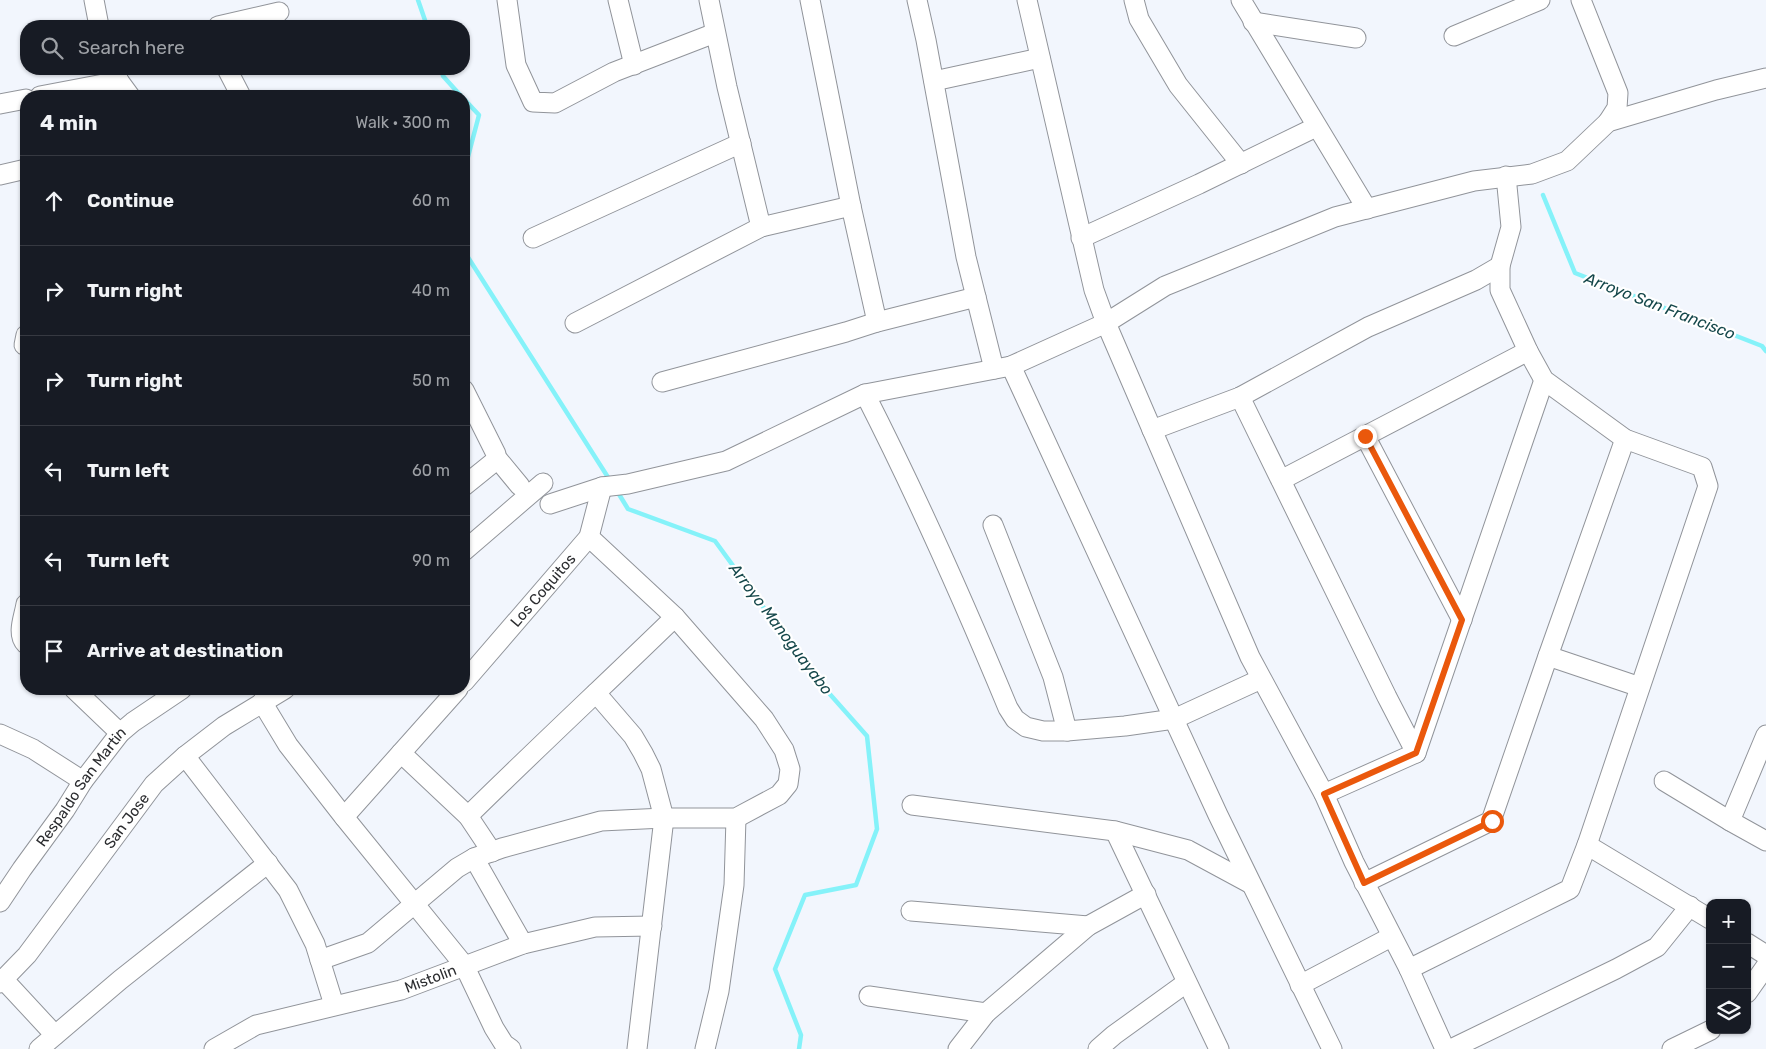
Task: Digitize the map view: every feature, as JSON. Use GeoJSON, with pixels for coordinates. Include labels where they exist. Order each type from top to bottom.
{"type":"FeatureCollection","features":[{"type":"Feature","properties":{"kind":"street"},"geometry":{"type":"LineString","coordinates":[[95,0],[98,20]]}},
{"type":"Feature","properties":{"kind":"street"},"geometry":{"type":"LineString","coordinates":[[507,0],[516,65],[533,102],[555,103],[614,72],[715,33]]}},
{"type":"Feature","properties":{"kind":"street"},"geometry":{"type":"LineString","coordinates":[[618,0],[634,65]]}},
{"type":"Feature","properties":{"kind":"street"},"geometry":{"type":"LineString","coordinates":[[709,0],[715,33],[761,227]]}},
{"type":"Feature","properties":{"kind":"street"},"geometry":{"type":"LineString","coordinates":[[810,0],[851,206],[877,322]]}},
{"type":"Feature","properties":{"kind":"street"},"geometry":{"type":"LineString","coordinates":[[917,0],[934,81],[966,257],[976,297],[1003,368],[1332,1049]]}},
{"type":"Feature","properties":{"kind":"street"},"geometry":{"type":"LineString","coordinates":[[1027,0],[1094,290],[1106,323],[1250,657],[1324,794],[1364,883],[1409,969],[1445,1049]]}},
{"type":"Feature","properties":{"kind":"street"},"geometry":{"type":"LineString","coordinates":[[1134,0],[1139,20],[1178,84],[1241,164]]}},
{"type":"Feature","properties":{"kind":"street"},"geometry":{"type":"LineString","coordinates":[[1241,0],[1367,209]]}},
{"type":"Feature","properties":{"kind":"street"},"geometry":{"type":"LineString","coordinates":[[1454,36],[1540,0]]}},
{"type":"Feature","properties":{"kind":"street"},"geometry":{"type":"LineString","coordinates":[[550,504],[602,487],[628,484],[726,461],[864,394],[1003,368],[1106,323],[1165,286],[1336,217],[1474,181],[1532,174],[1567,161],[1608,122],[1617,108],[1618,93],[1581,0]]}},
{"type":"Feature","properties":{"kind":"street"},"geometry":{"type":"LineString","coordinates":[[244,20],[279,12]]}},
{"type":"Feature","properties":{"kind":"street"},"geometry":{"type":"LineString","coordinates":[[1253,22],[1356,38]]}},
{"type":"Feature","properties":{"kind":"street"},"geometry":{"type":"LineString","coordinates":[[934,81],[1040,58]]}},
{"type":"Feature","properties":{"kind":"street"},"geometry":{"type":"LineString","coordinates":[[62,90],[116,75],[126,90]]}},
{"type":"Feature","properties":{"kind":"street"},"geometry":{"type":"LineString","coordinates":[[230,75],[238,90]]}},
{"type":"Feature","properties":{"kind":"street"},"geometry":{"type":"LineString","coordinates":[[1608,122],[1716,90],[1766,78]]}},
{"type":"Feature","properties":{"kind":"street"},"geometry":{"type":"LineString","coordinates":[[0,104],[20,100]]}},
{"type":"Feature","properties":{"kind":"street"},"geometry":{"type":"LineString","coordinates":[[1082,238],[1316,127]]}},
{"type":"Feature","properties":{"kind":"street"},"geometry":{"type":"LineString","coordinates":[[533,238],[742,143]]}},
{"type":"Feature","properties":{"kind":"street"},"geometry":{"type":"LineString","coordinates":[[0,176],[20,171]]}},
{"type":"Feature","properties":{"kind":"street"},"geometry":{"type":"LineString","coordinates":[[1409,969],[1570,888],[1708,486],[1702,467],[1625,439],[1544,380],[1528,351],[1500,290],[1500,266],[1511,227],[1506,176]]}},
{"type":"Feature","properties":{"kind":"street"},"geometry":{"type":"LineString","coordinates":[[575,322],[761,227],[851,206]]}},
{"type":"Feature","properties":{"kind":"street"},"geometry":{"type":"LineString","coordinates":[[1152,430],[1240,397],[1368,327],[1476,280],[1500,266]]}},
{"type":"Feature","properties":{"kind":"street"},"geometry":{"type":"LineString","coordinates":[[662,382],[877,322],[976,297]]}},
{"type":"Feature","properties":{"kind":"street"},"geometry":{"type":"LineString","coordinates":[[1280,480],[1528,351]]}},
{"type":"Feature","properties":{"kind":"street"},"geometry":{"type":"LineString","coordinates":[[1324,794],[1416,753],[1544,380]]}},
{"type":"Feature","properties":{"kind":"street"},"geometry":{"type":"LineString","coordinates":[[864,394],[958,591],[1008,708],[1015,719],[1026,727],[1043,731],[1067,731],[1174,719],[1261,679]]}},
{"type":"Feature","properties":{"kind":"street"},"geometry":{"type":"LineString","coordinates":[[1240,397],[1416,753]]}},
{"type":"Feature","properties":{"kind":"street"},"geometry":{"type":"LineString","coordinates":[[470,403],[495,459],[520,486]]}},
{"type":"Feature","properties":{"kind":"street"},"geometry":{"type":"LineString","coordinates":[[1365,436],[1462,620]]}},
{"type":"Feature","properties":{"kind":"street"},"geometry":{"type":"LineString","coordinates":[[1364,883],[1492,821],[1625,439]]}},
{"type":"Feature","properties":{"kind":"street"},"geometry":{"type":"LineString","coordinates":[[470,481],[495,459]]}},
{"type":"Feature","properties":{"kind":"street"},"geometry":{"type":"LineString","coordinates":[[470,546],[543,483]]}},
{"type":"Feature","properties":{"kind":"street","name":"Los Coquitos"},"geometry":{"type":"LineString","coordinates":[[470,675],[589,537],[602,487]]}},
{"type":"Feature","properties":{"kind":"street"},"geometry":{"type":"LineString","coordinates":[[993,524],[1053,677],[1067,731]]}},
{"type":"Feature","properties":{"kind":"street"},"geometry":{"type":"LineString","coordinates":[[320,960],[368,942],[457,868],[474,858],[601,821],[664,818],[736,818],[779,794],[788,784],[790,769],[784,750],[764,719],[675,617],[589,537]]}},
{"type":"Feature","properties":{"kind":"street"},"geometry":{"type":"LineString","coordinates":[[468,816],[552,733],[675,617]]}},
{"type":"Feature","properties":{"kind":"street"},"geometry":{"type":"LineString","coordinates":[[1548,656],[1640,687]]}},
{"type":"Feature","properties":{"kind":"street"},"geometry":{"type":"LineString","coordinates":[[596,693],[633,736],[643,753],[651,769],[664,818],[636,1049]]}},
{"type":"Feature","properties":{"kind":"street"},"geometry":{"type":"LineString","coordinates":[[80,695],[120,733]]}},
{"type":"Feature","properties":{"kind":"street","name":"Respaldo San Martin"},"geometry":{"type":"LineString","coordinates":[[0,902],[65,810],[83,781],[120,733],[173,695]]}},
{"type":"Feature","properties":{"kind":"street","name":"San Jose"},"geometry":{"type":"LineString","coordinates":[[2,982],[28,955],[154,784],[185,756],[224,726],[274,695]]}},
{"type":"Feature","properties":{"kind":"street"},"geometry":{"type":"LineString","coordinates":[[344,818],[453,695]]}},
{"type":"Feature","properties":{"kind":"street"},"geometry":{"type":"LineString","coordinates":[[262,702],[288,745],[344,818],[464,965],[502,1047]]}},
{"type":"Feature","properties":{"kind":"street"},"geometry":{"type":"LineString","coordinates":[[0,734],[33,749],[83,781]]}},
{"type":"Feature","properties":{"kind":"street"},"geometry":{"type":"LineString","coordinates":[[1730,820],[1766,735]]}},
{"type":"Feature","properties":{"kind":"street"},"geometry":{"type":"LineString","coordinates":[[401,754],[468,816],[492,852]]}},
{"type":"Feature","properties":{"kind":"street"},"geometry":{"type":"LineString","coordinates":[[185,756],[288,890],[316,944],[334,1006]]}},
{"type":"Feature","properties":{"kind":"street"},"geometry":{"type":"LineString","coordinates":[[1664,781],[1766,841]]}},
{"type":"Feature","properties":{"kind":"street"},"geometry":{"type":"LineString","coordinates":[[912,805],[1115,831],[1188,850],[1252,884]]}},
{"type":"Feature","properties":{"kind":"street"},"geometry":{"type":"LineString","coordinates":[[705,1049],[719,991],[734,885],[736,818]]}},
{"type":"Feature","properties":{"kind":"street"},"geometry":{"type":"LineString","coordinates":[[1115,831],[1219,1049]]}},
{"type":"Feature","properties":{"kind":"street"},"geometry":{"type":"LineString","coordinates":[[1586,845],[1706,916]]}},
{"type":"Feature","properties":{"kind":"street"},"geometry":{"type":"LineString","coordinates":[[474,858],[522,944]]}},
{"type":"Feature","properties":{"kind":"street"},"geometry":{"type":"LineString","coordinates":[[39,1049],[120,980],[268,864]]}},
{"type":"Feature","properties":{"kind":"street"},"geometry":{"type":"LineString","coordinates":[[958,1049],[986,1012],[1088,926],[1146,894]]}},
{"type":"Feature","properties":{"kind":"street"},"geometry":{"type":"LineString","coordinates":[[1451,1049],[1616,969],[1657,947],[1690,906]]}},
{"type":"Feature","properties":{"kind":"street"},"geometry":{"type":"LineString","coordinates":[[911,912],[1088,926]]}},
{"type":"Feature","properties":{"kind":"street","name":"Mistolin"},"geometry":{"type":"LineString","coordinates":[[214,1049],[256,1025],[402,990],[522,944],[596,927],[652,926]]}},
{"type":"Feature","properties":{"kind":"street"},"geometry":{"type":"LineString","coordinates":[[1300,985],[1392,937]]}},
{"type":"Feature","properties":{"kind":"street"},"geometry":{"type":"LineString","coordinates":[[1749,944],[1766,955]]}},
{"type":"Feature","properties":{"kind":"street"},"geometry":{"type":"LineString","coordinates":[[1750,989],[1766,966]]}},
{"type":"Feature","properties":{"kind":"street"},"geometry":{"type":"LineString","coordinates":[[2,982],[55,1035]]}},
{"type":"Feature","properties":{"kind":"street"},"geometry":{"type":"LineString","coordinates":[[1098,1049],[1186,982]]}},
{"type":"Feature","properties":{"kind":"street"},"geometry":{"type":"LineString","coordinates":[[869,996],[986,1012]]}},
{"type":"Feature","properties":{"kind":"street"},"geometry":{"type":"LineString","coordinates":[[1672,1049],[1706,1032]]}},
{"type":"Feature","properties":{"kind":"waterway","name":"Arroyo Manoguayabo"},"geometry":{"type":"LineString","coordinates":[[418,0],[425,20]]}},
{"type":"Feature","properties":{"kind":"waterway","name":"Arroyo Manoguayabo"},"geometry":{"type":"LineString","coordinates":[[443,75],[456,90]]}},
{"type":"Feature","properties":{"kind":"waterway","name":"Arroyo Manoguayabo"},"geometry":{"type":"LineString","coordinates":[[470,105],[479,115],[470,149]]}},
{"type":"Feature","properties":{"kind":"waterway","name":"Arroyo San Francisco"},"geometry":{"type":"LineString","coordinates":[[1543,195],[1575,273],[1762,346],[1766,351]]}},
{"type":"Feature","properties":{"kind":"waterway","name":"Arroyo Manoguayabo"},"geometry":{"type":"LineString","coordinates":[[470,260],[611,482]]}},
{"type":"Feature","properties":{"kind":"waterway","name":"Arroyo Manoguayabo"},"geometry":{"type":"LineString","coordinates":[[617,491],[628,509],[715,541],[812,674],[867,736],[877,829],[856,885],[805,895],[775,969],[801,1035],[799,1049]]}},
{"type":"Feature","properties":{"kind":"route"},"geometry":{"type":"LineString","coordinates":[[1365,436],[1462,620],[1416,753],[1324,794],[1364,883],[1492,821]]}}]}
